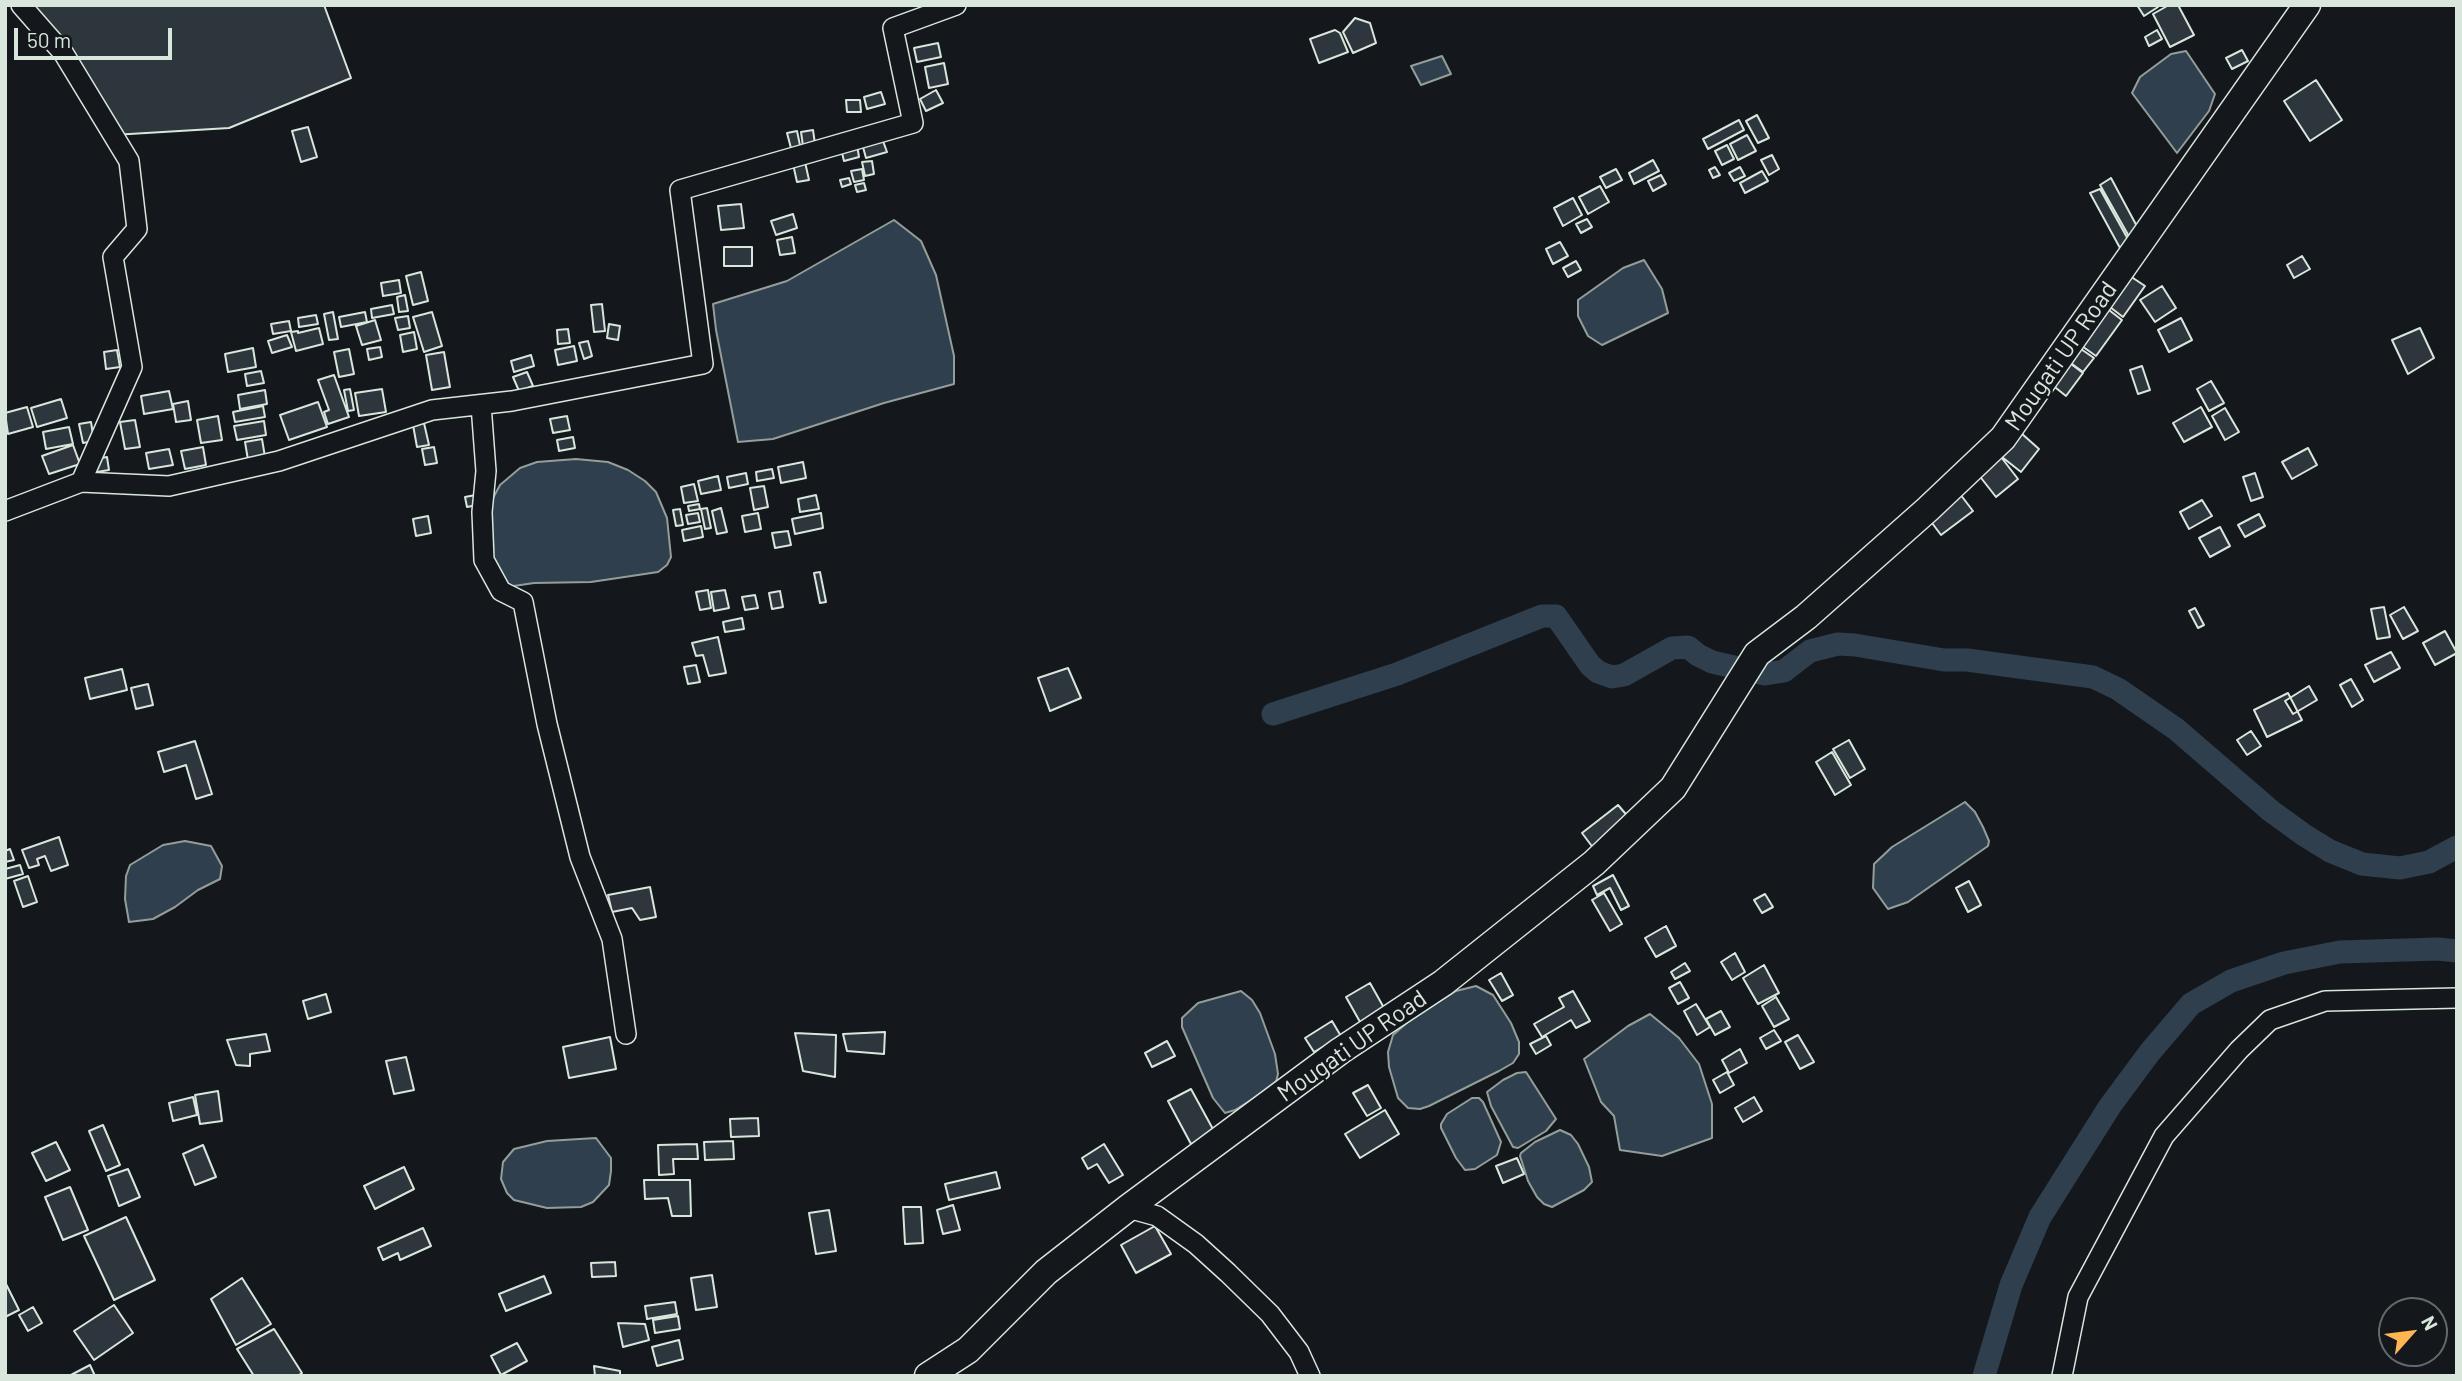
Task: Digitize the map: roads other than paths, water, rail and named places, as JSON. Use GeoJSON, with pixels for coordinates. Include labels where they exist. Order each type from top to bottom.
{"type":"FeatureCollection","features":[{"type":"Feature","properties":{"kind":"street"},"geometry":{"type":"LineString","coordinates":[[21,5],[64,54],[129,161],[137,229],[113,257],[132,367],[81,482]]}},
{"type":"Feature","properties":{"kind":"street"},"geometry":{"type":"LineString","coordinates":[[5,511],[81,482],[169,486],[279,461],[432,410],[512,401],[703,364],[680,190],[913,123],[893,28],[956,5]]}},
{"type":"Feature","properties":{"kind":"street","name":"Mougati UP Road"},"geometry":{"type":"LineString","coordinates":[[928,1376],[968,1350],[1046,1272],[1128,1208],[1340,1051],[1443,983],[1594,863],[1673,788],[1757,654],[1826,599],[2003,438],[2307,5]]}},
{"type":"Feature","properties":{"kind":"street"},"geometry":{"type":"LineString","coordinates":[[481,405],[486,471],[482,512],[484,560],[501,591],[523,602],[547,724],[580,857],[612,939],[626,1034]]}},
{"type":"Feature","properties":{"kind":"street"},"geometry":{"type":"LineString","coordinates":[[2062,1376],[2078,1297],[2164,1136],[2239,1050],[2270,1020],[2325,1002],[2457,998]]}},
{"type":"Feature","properties":{"kind":"street"},"geometry":{"type":"LineString","coordinates":[[1128,1208],[1157,1216],[1196,1244],[1228,1273],[1269,1314],[1299,1352],[1310,1376]]}},
{"type":"Feature","properties":{"kind":"water"},"geometry":{"type":"Polygon","coordinates":[[[2186,51],[2215,94],[2209,111],[2177,153],[2132,93],[2140,77],[2171,54],[2186,51]]]}},
{"type":"Feature","properties":{"kind":"water"},"geometry":{"type":"Polygon","coordinates":[[[1442,56],[1451,74],[1421,85],[1411,66],[1442,56]]]}},
{"type":"Feature","properties":{"kind":"water"},"geometry":{"type":"Polygon","coordinates":[[[894,220],[921,241],[936,275],[954,356],[954,384],[884,403],[773,439],[738,442],[713,304],[787,281],[894,220]]]}},
{"type":"Feature","properties":{"kind":"water"},"geometry":{"type":"Polygon","coordinates":[[[1644,260],[1662,289],[1668,313],[1602,345],[1588,336],[1578,316],[1578,300],[1623,268],[1644,260]]]}},
{"type":"Feature","properties":{"kind":"water"},"geometry":{"type":"Polygon","coordinates":[[[576,459],[608,462],[628,470],[656,492],[667,518],[671,557],[667,565],[658,572],[591,582],[534,583],[507,587],[495,576],[485,513],[500,485],[520,468],[537,462],[576,459]]]}},
{"type":"Feature","properties":{"kind":"water"},"geometry":{"type":"Polygon","coordinates":[[[1965,802],[1975,812],[1983,827],[1989,841],[1988,846],[1908,902],[1888,909],[1873,888],[1874,864],[1892,847],[1965,802]]]}},
{"type":"Feature","properties":{"kind":"water"},"geometry":{"type":"Polygon","coordinates":[[[185,841],[211,846],[222,866],[220,879],[153,919],[129,922],[125,899],[126,876],[130,865],[163,845],[185,841]]]}},
{"type":"Feature","properties":{"kind":"water"},"geometry":{"type":"Polygon","coordinates":[[[1476,986],[1493,995],[1511,1023],[1519,1042],[1519,1054],[1513,1063],[1429,1106],[1420,1109],[1408,1108],[1398,1098],[1389,1067],[1388,1052],[1393,1035],[1409,1021],[1456,991],[1476,986]]]}},
{"type":"Feature","properties":{"kind":"water"},"geometry":{"type":"Polygon","coordinates":[[[1241,991],[1252,1000],[1260,1013],[1275,1054],[1278,1074],[1276,1082],[1269,1089],[1235,1110],[1225,1113],[1213,1098],[1182,1027],[1182,1018],[1198,1003],[1241,991]]]}},
{"type":"Feature","properties":{"kind":"water"},"geometry":{"type":"Polygon","coordinates":[[[1650,1014],[1679,1038],[1699,1064],[1712,1104],[1712,1138],[1662,1156],[1620,1150],[1614,1116],[1601,1102],[1584,1059],[1628,1026],[1650,1014]]]}},
{"type":"Feature","properties":{"kind":"water"},"geometry":{"type":"Polygon","coordinates":[[[1526,1072],[1556,1119],[1546,1131],[1518,1148],[1513,1147],[1491,1106],[1487,1092],[1503,1080],[1526,1072]]]}},
{"type":"Feature","properties":{"kind":"water"},"geometry":{"type":"Polygon","coordinates":[[[1472,1098],[1479,1098],[1483,1102],[1501,1142],[1497,1155],[1475,1169],[1465,1170],[1456,1158],[1441,1124],[1447,1114],[1472,1098]]]}},
{"type":"Feature","properties":{"kind":"water"},"geometry":{"type":"Polygon","coordinates":[[[1560,1130],[1571,1135],[1578,1144],[1589,1167],[1592,1182],[1584,1190],[1552,1207],[1537,1197],[1528,1181],[1520,1156],[1535,1142],[1560,1130]]]}},
{"type":"Feature","properties":{"kind":"water"},"geometry":{"type":"Polygon","coordinates":[[[596,1138],[611,1158],[611,1171],[609,1185],[593,1202],[581,1207],[547,1208],[514,1200],[507,1193],[501,1179],[503,1162],[514,1149],[547,1141],[596,1138]]]}},
{"type":"Feature","properties":{"kind":"waterway"},"geometry":{"type":"LineString","coordinates":[[1273,714],[1397,674],[1542,616],[1556,616],[1590,665],[1598,672],[1612,677],[1624,675],[1672,648],[1688,647],[1712,662],[1765,674],[1784,671],[1810,651],[1838,644],[1855,645],[1944,660],[1967,660],[2093,677],[2118,689],[2176,729],[2271,811],[2304,835],[2330,851],[2362,864],[2400,868],[2429,862],[2457,847]]}},
{"type":"Feature","properties":{"kind":"waterway"},"geometry":{"type":"LineString","coordinates":[[1984,1376],[2011,1285],[2040,1217],[2110,1106],[2150,1052],[2191,1004],[2231,981],[2284,963],[2340,952],[2438,949],[2457,951]]}}]}
